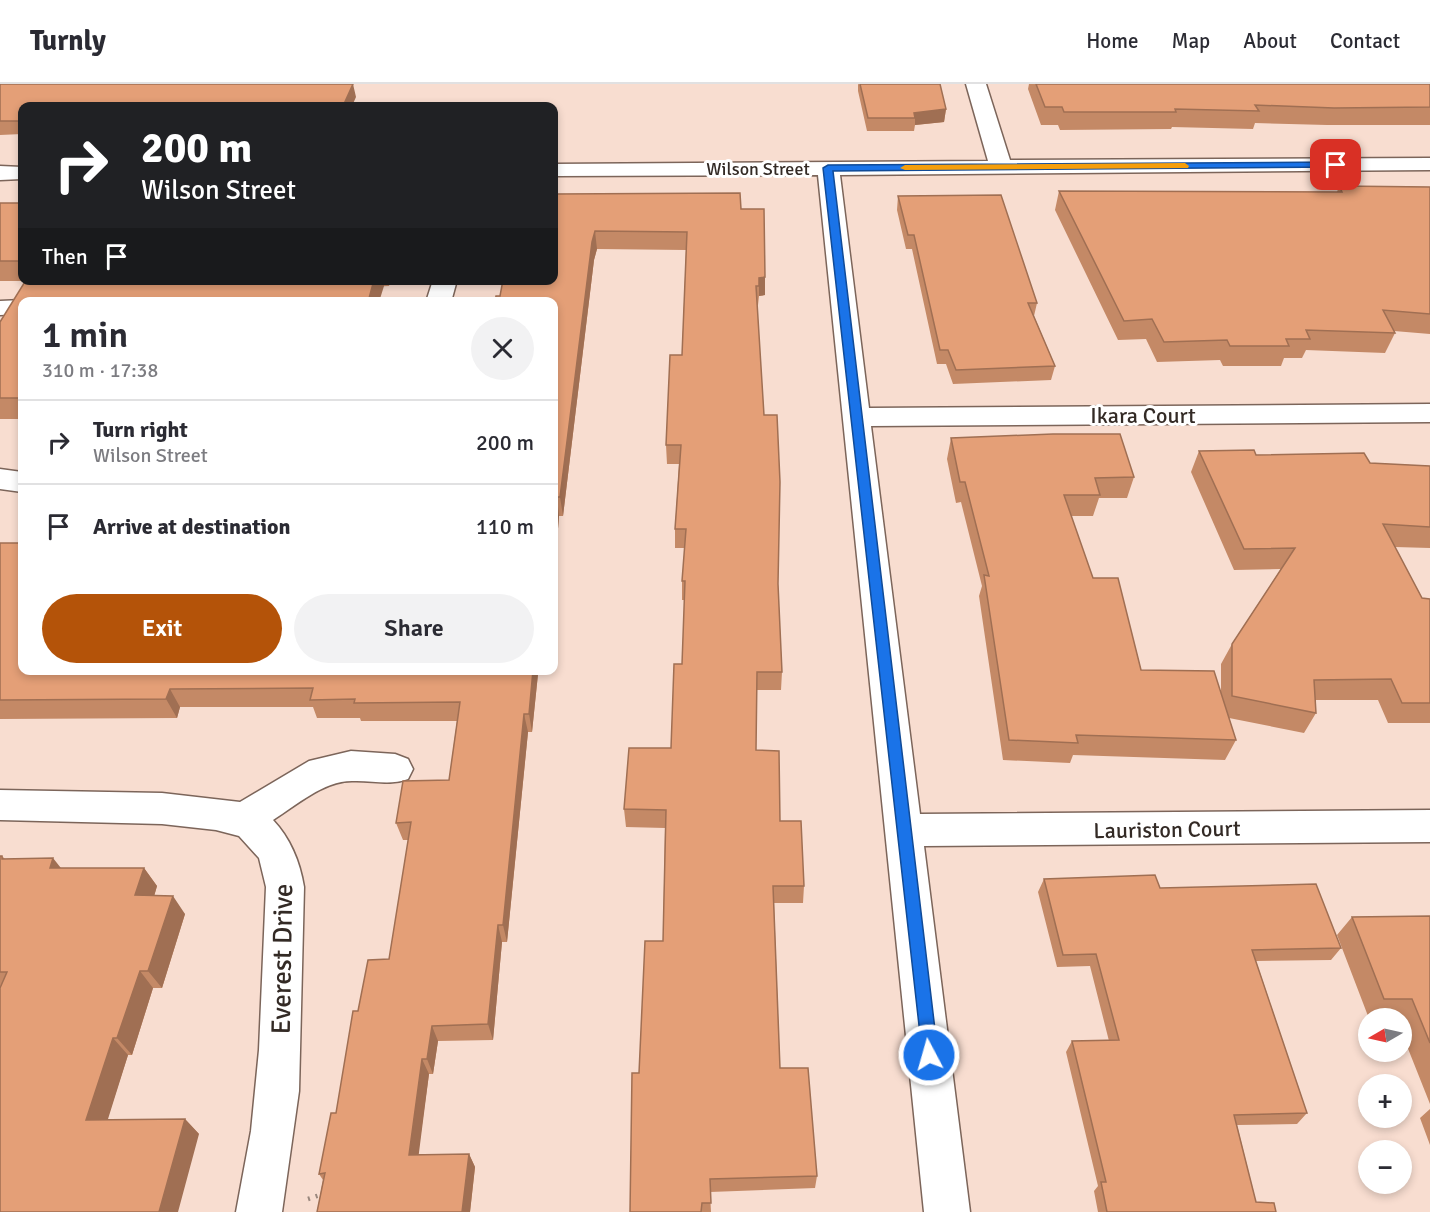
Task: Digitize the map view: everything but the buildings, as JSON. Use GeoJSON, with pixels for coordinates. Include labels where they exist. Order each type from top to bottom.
{"type":"FeatureCollection","features":[{"type":"Feature","properties":{"kind":"street"},"geometry":{"type":"LineString","coordinates":[[976,84],[1001,167]]}},
{"type":"Feature","properties":{"kind":"street","name":"Wilson Street"},"geometry":{"type":"LineString","coordinates":[[558,170],[1430,164]]}},
{"type":"Feature","properties":{"kind":"street"},"geometry":{"type":"LineString","coordinates":[[828,168],[947,1212]]}},
{"type":"Feature","properties":{"kind":"street"},"geometry":{"type":"LineString","coordinates":[[0,173],[18,173]]}},
{"type":"Feature","properties":{"kind":"street"},"geometry":{"type":"LineString","coordinates":[[0,308],[18,307]]}},
{"type":"Feature","properties":{"kind":"street","name":"Ikara Court"},"geometry":{"type":"LineString","coordinates":[[856,417],[1430,413]]}},
{"type":"Feature","properties":{"kind":"street"},"geometry":{"type":"LineString","coordinates":[[0,479],[18,481]]}},
{"type":"Feature","properties":{"kind":"street"},"geometry":{"type":"LineString","coordinates":[[0,805],[53,810],[194,811],[243,819],[322,771],[351,766],[395,768]]}},
{"type":"Feature","properties":{"kind":"street","name":"Everest Drive"},"geometry":{"type":"LineString","coordinates":[[243,819],[269,841],[283,867],[285,886],[283,1007],[278,1095],[259,1212]]}},
{"type":"Feature","properties":{"kind":"street","name":"Lauriston Court"},"geometry":{"type":"LineString","coordinates":[[904,830],[1430,826]]}},
{"type":"Feature","properties":{"kind":"slow traffic"},"geometry":{"type":"LineString","coordinates":[[905,168],[1185,166]]}},
{"type":"Feature","properties":{"kind":"route"},"geometry":{"type":"LineString","coordinates":[[929,1055],[828,168],[1336,165]]}}]}
